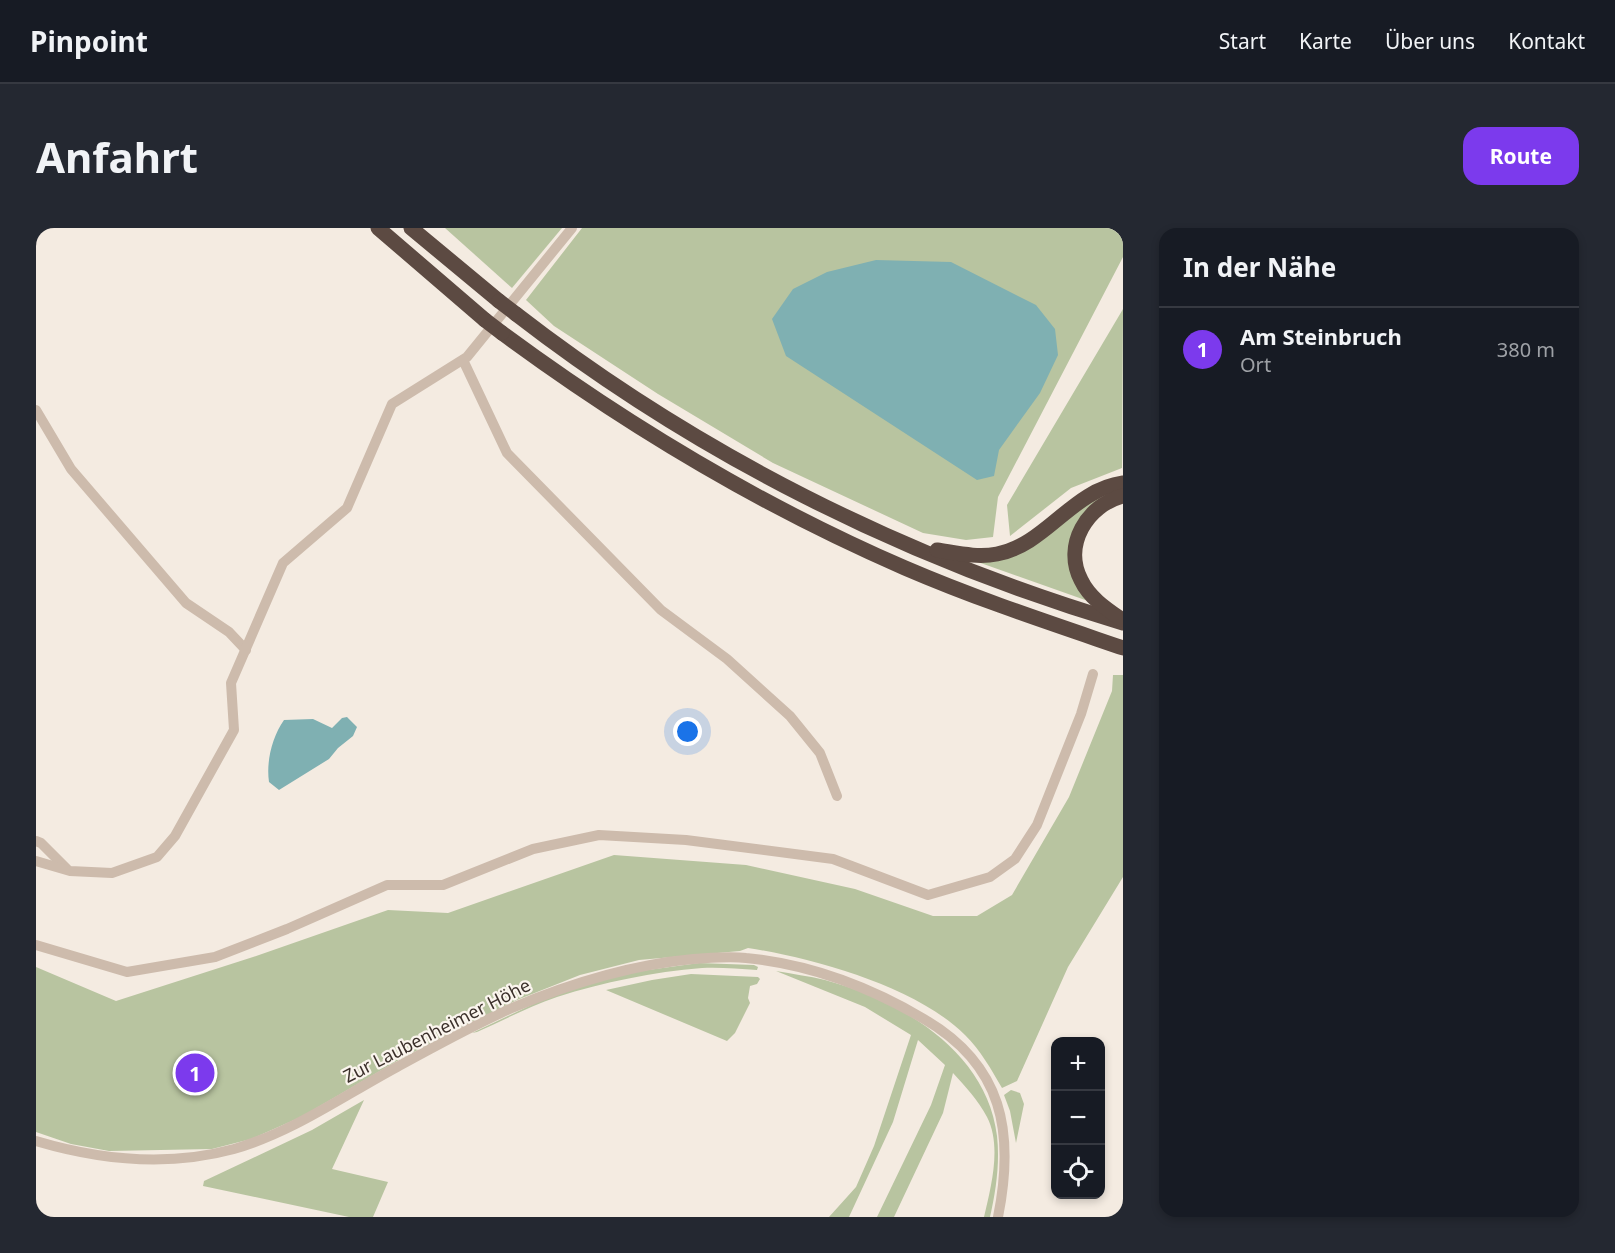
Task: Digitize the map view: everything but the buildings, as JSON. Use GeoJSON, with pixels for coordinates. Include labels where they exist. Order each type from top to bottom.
{"type":"FeatureCollection","features":[{"type":"Feature","properties":{"kind":"highway"},"geometry":{"type":"LineString","coordinates":[[378,228],[485,320],[578,388],[638,428],[756,496],[905,568],[993,603],[1123,648]]}},
{"type":"Feature","properties":{"kind":"highway"},"geometry":{"type":"LineString","coordinates":[[411,228],[564,352],[717,449],[845,517],[908,545],[1030,593],[1123,622]]}},
{"type":"Feature","properties":{"kind":"highway"},"geometry":{"type":"LineString","coordinates":[[908,545],[963,554],[998,554],[1015,549],[1032,539],[1091,494],[1107,486],[1123,483]]}},
{"type":"Feature","properties":{"kind":"highway"},"geometry":{"type":"LineString","coordinates":[[1123,496],[1101,506],[1086,519],[1078,534],[1075,560],[1081,579],[1089,593],[1123,622]]}},
{"type":"Feature","properties":{"kind":"street"},"geometry":{"type":"LineString","coordinates":[[36,861],[70,871],[112,873],[157,857],[175,836],[234,730],[231,683],[283,563],[346,508],[392,404],[463,360],[572,228]]}},
{"type":"Feature","properties":{"kind":"street"},"geometry":{"type":"LineString","coordinates":[[463,360],[507,453],[661,610],[727,659],[790,716],[820,753],[837,796]]}},
{"type":"Feature","properties":{"kind":"street"},"geometry":{"type":"LineString","coordinates":[[36,410],[71,469],[186,603],[229,632],[246,650]]}},
{"type":"Feature","properties":{"kind":"street"},"geometry":{"type":"LineString","coordinates":[[36,945],[127,972],[215,957],[287,929],[387,885],[443,885],[533,849],[599,835],[686,840],[833,859],[928,894],[990,878],[1015,860],[1037,825],[1081,714],[1093,674]]}},
{"type":"Feature","properties":{"kind":"street"},"geometry":{"type":"LineString","coordinates":[[36,841],[41,843],[70,871]]}},
{"type":"Feature","properties":{"kind":"street","name":"Zur Laubenheimer Höhe"},"geometry":{"type":"LineString","coordinates":[[36,1141],[89,1154],[131,1159],[177,1159],[231,1150],[282,1131],[509,1009],[562,988],[603,974],[643,965],[718,957],[746,958],[794,966],[833,976],[884,997],[932,1023],[956,1041],[978,1068],[994,1096],[1005,1131],[1006,1173],[998,1217]]}},
{"type":"Feature","properties":{"kind":"green space"},"geometry":{"type":"Polygon","coordinates":[[[445,228],[562,228],[512,288],[445,228]]]}},
{"type":"Feature","properties":{"kind":"green space"},"geometry":{"type":"Polygon","coordinates":[[[582,228],[1123,228],[1123,257],[998,497],[993,537],[966,540],[923,533],[773,463],[658,394],[554,326],[526,300],[582,228]]]}},
{"type":"Feature","properties":{"kind":"green space"},"geometry":{"type":"Polygon","coordinates":[[[1123,309],[1122,468],[1071,488],[1010,536],[1007,505],[1123,309]]]}},
{"type":"Feature","properties":{"kind":"green space"},"geometry":{"type":"Polygon","coordinates":[[[1107,491],[1076,525],[1088,601],[975,561],[990,560],[1107,491]]]}},
{"type":"Feature","properties":{"kind":"green space"},"geometry":{"type":"Polygon","coordinates":[[[1113,675],[1123,675],[1123,877],[1068,967],[1017,1081],[1002,1088],[971,1041],[945,1018],[920,1003],[893,989],[833,967],[748,948],[740,951],[639,960],[580,975],[517,1000],[404,1057],[301,1117],[251,1139],[212,1149],[109,1151],[71,1144],[36,1132],[36,967],[116,1001],[388,910],[448,913],[614,855],[746,865],[855,889],[933,916],[977,916],[1012,895],[1069,797],[1112,691],[1113,675]]]}},
{"type":"Feature","properties":{"kind":"green space"},"geometry":{"type":"Polygon","coordinates":[[[699,963],[758,967],[757,970],[702,968],[611,982],[547,1001],[472,1033],[548,997],[626,973],[699,963]]]}},
{"type":"Feature","properties":{"kind":"green space"},"geometry":{"type":"Polygon","coordinates":[[[776,971],[825,980],[882,1001],[910,1016],[958,1055],[976,1079],[990,1106],[997,1136],[997,1176],[990,1217],[984,1217],[994,1167],[994,1141],[991,1128],[980,1105],[953,1073],[943,1113],[894,1217],[877,1217],[931,1105],[945,1065],[918,1040],[893,1122],[849,1217],[829,1217],[856,1187],[874,1146],[911,1035],[865,1007],[776,971]]]}},
{"type":"Feature","properties":{"kind":"green space"},"geometry":{"type":"Polygon","coordinates":[[[691,974],[758,977],[760,979],[757,984],[750,986],[748,998],[750,1003],[735,1033],[727,1041],[606,990],[652,980],[691,974]]]}},
{"type":"Feature","properties":{"kind":"green space"},"geometry":{"type":"Polygon","coordinates":[[[1011,1090],[1020,1093],[1024,1104],[1016,1143],[1010,1111],[1004,1095],[1011,1090]]]}},
{"type":"Feature","properties":{"kind":"green space"},"geometry":{"type":"Polygon","coordinates":[[[364,1100],[332,1169],[388,1182],[373,1217],[349,1217],[203,1186],[204,1181],[312,1130],[364,1100]]]}},
{"type":"Feature","properties":{"kind":"water"},"geometry":{"type":"Polygon","coordinates":[[[876,260],[951,262],[1036,305],[1055,329],[1058,355],[1040,393],[999,450],[994,476],[977,480],[786,356],[772,319],[793,289],[827,272],[876,260]]]}},
{"type":"Feature","properties":{"kind":"water"},"geometry":{"type":"Polygon","coordinates":[[[347,717],[357,727],[353,736],[329,759],[279,790],[269,782],[268,766],[271,750],[284,720],[313,719],[332,728],[342,718],[347,717]]]}},
{"type":"Feature","properties":{"kind":"place","name":"Am Steinbruch"},"geometry":{"type":"Point","coordinates":[195,1073]}}]}
